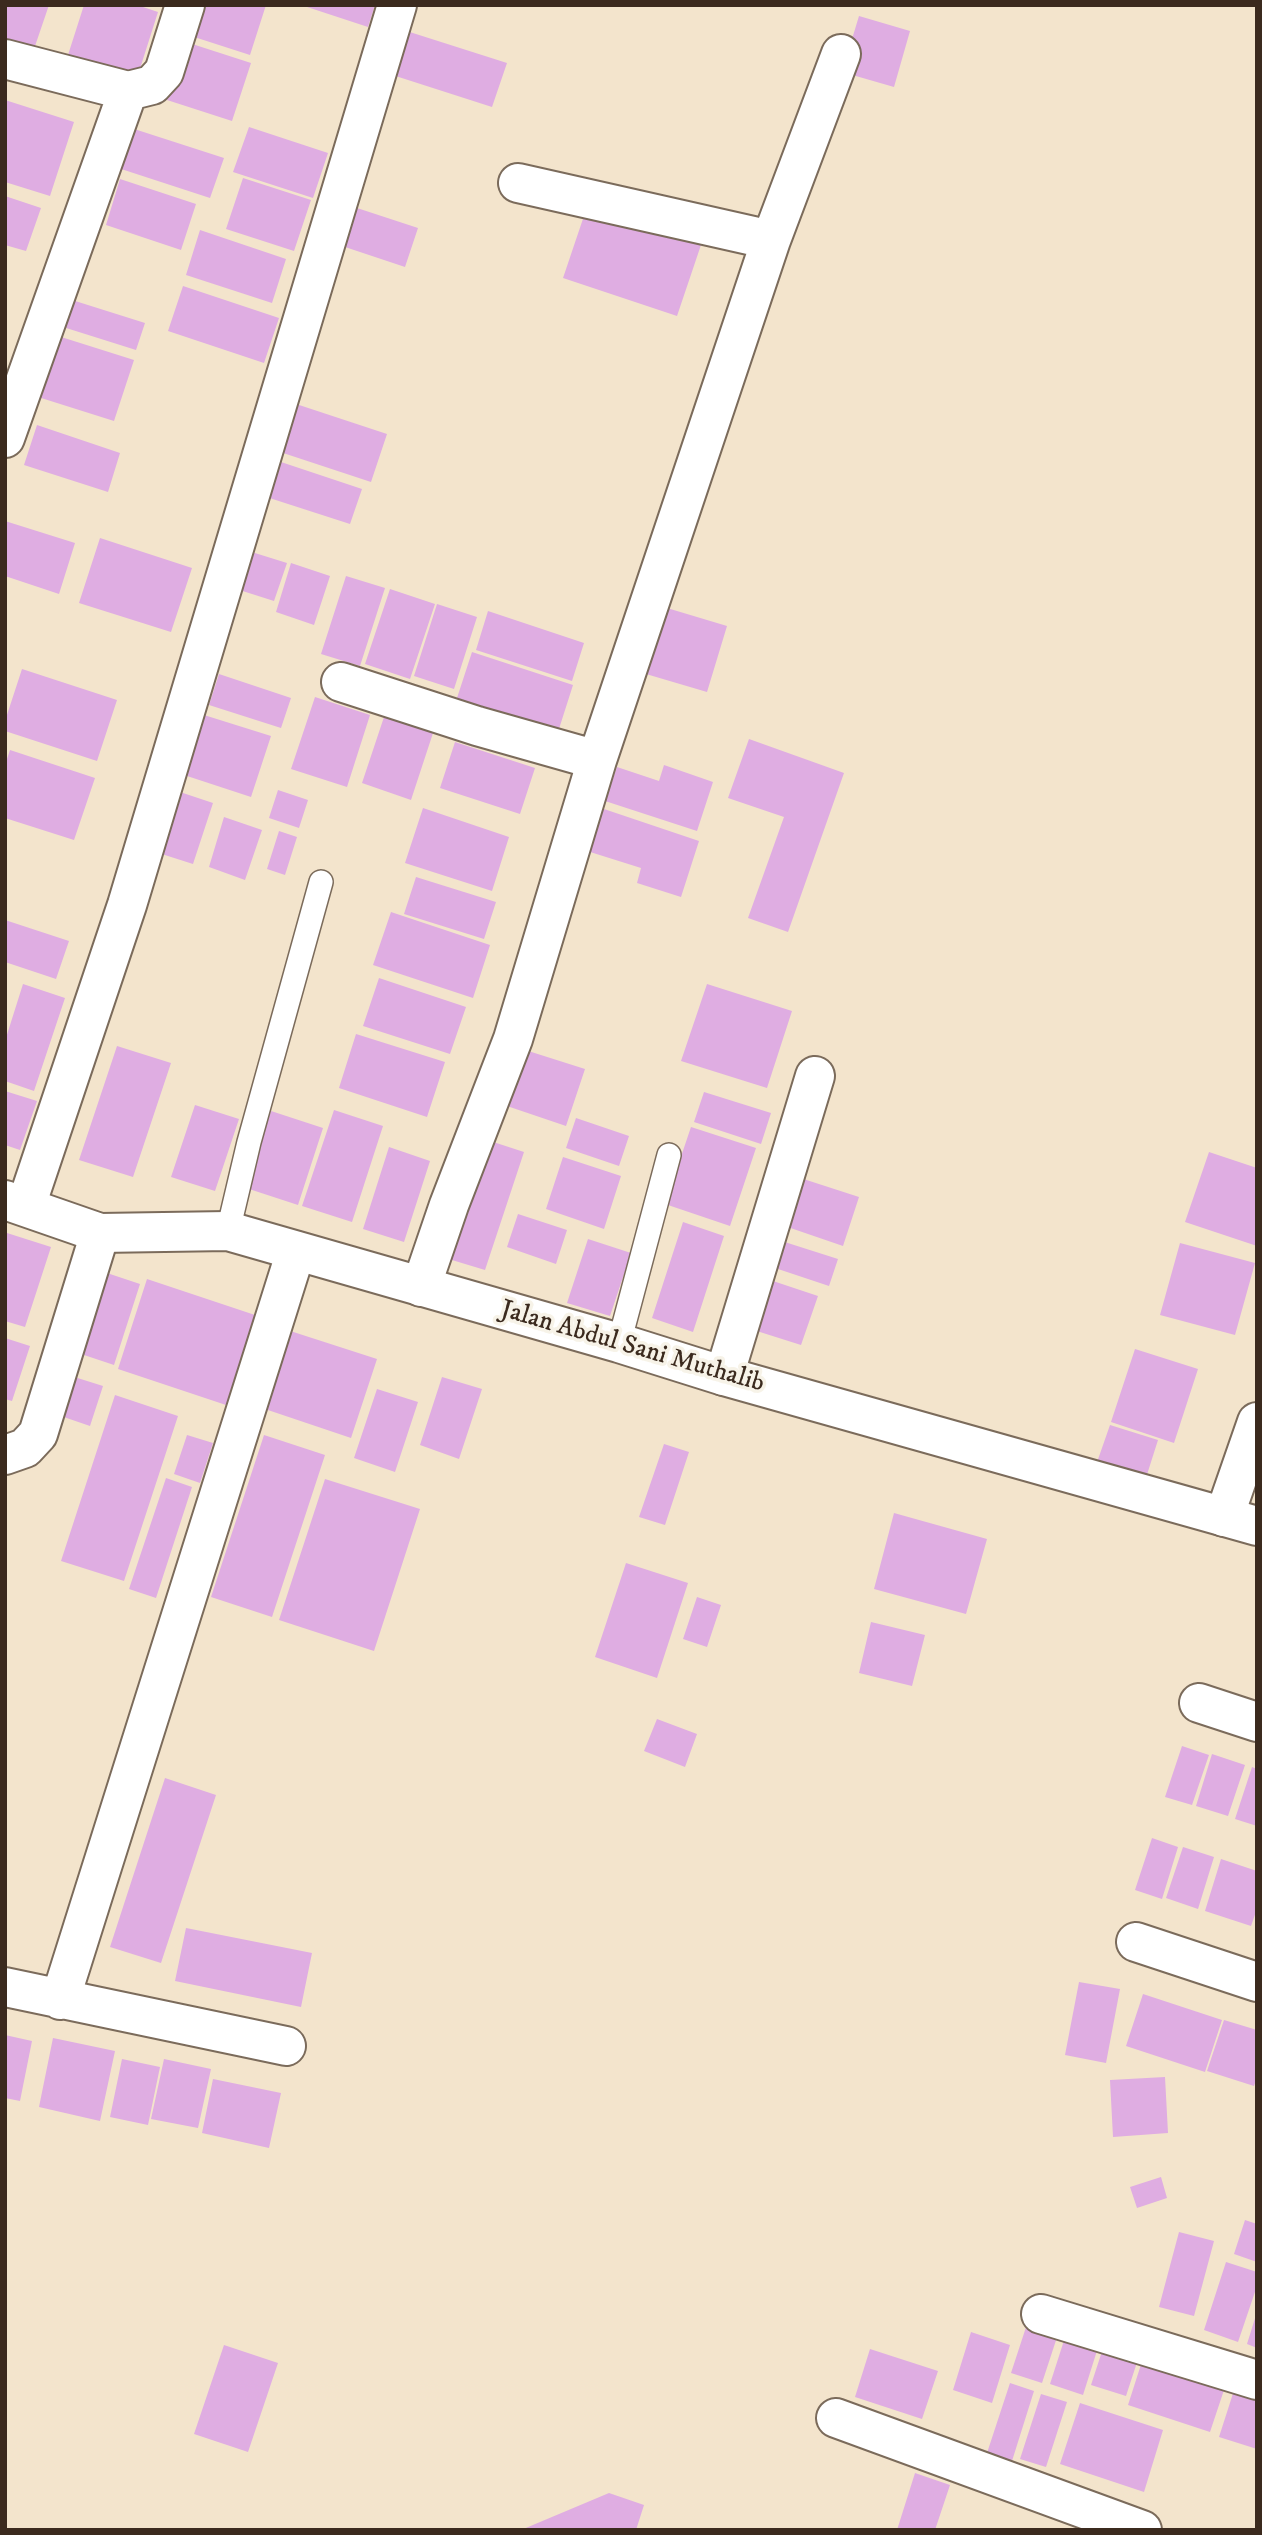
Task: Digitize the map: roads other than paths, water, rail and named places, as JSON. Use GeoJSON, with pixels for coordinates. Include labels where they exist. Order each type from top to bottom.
{"type":"FeatureCollection","features":[{"type":"Feature","properties":{"kind":"street"},"geometry":{"type":"LineString","coordinates":[[5,59],[128,91],[152,85],[164,72],[185,5]]}},
{"type":"Feature","properties":{"kind":"street"},"geometry":{"type":"LineString","coordinates":[[16,1203],[127,905],[397,5]]}},
{"type":"Feature","properties":{"kind":"street"},"geometry":{"type":"LineString","coordinates":[[421,1287],[449,1205],[513,1040],[597,760],[771,240],[841,54]]}},
{"type":"Feature","properties":{"kind":"street"},"geometry":{"type":"LineString","coordinates":[[5,438],[128,91]]}},
{"type":"Feature","properties":{"kind":"street"},"geometry":{"type":"LineString","coordinates":[[518,183],[771,240]]}},
{"type":"Feature","properties":{"kind":"street"},"geometry":{"type":"LineString","coordinates":[[341,682],[477,726],[597,760]]}},
{"type":"Feature","properties":{"kind":"street"},"geometry":{"type":"LineString","coordinates":[[724,1376],[815,1076]]}},
{"type":"Feature","properties":{"kind":"street","name":"Jalan Abdul Sani Muthalib"},"geometry":{"type":"LineString","coordinates":[[16,1203],[100,1233],[228,1231],[619,1343],[724,1376],[1240,1521]]}},
{"type":"Feature","properties":{"kind":"street"},"geometry":{"type":"LineString","coordinates":[[5,1455],[25,1448],[38,1434],[100,1233]]}},
{"type":"Feature","properties":{"kind":"street"},"geometry":{"type":"LineString","coordinates":[[60,2000],[296,1251]]}},
{"type":"Feature","properties":{"kind":"street"},"geometry":{"type":"LineString","coordinates":[[1240,1521],[1257,1422]]}},
{"type":"Feature","properties":{"kind":"street"},"geometry":{"type":"LineString","coordinates":[[1199,1703],[1257,1722]]}},
{"type":"Feature","properties":{"kind":"street"},"geometry":{"type":"LineString","coordinates":[[1136,1942],[1257,1982]]}},
{"type":"Feature","properties":{"kind":"street"},"geometry":{"type":"LineString","coordinates":[[5,1986],[60,2000],[286,2046]]}},
{"type":"Feature","properties":{"kind":"street"},"geometry":{"type":"LineString","coordinates":[[1041,2314],[1257,2380]]}},
{"type":"Feature","properties":{"kind":"street"},"geometry":{"type":"LineString","coordinates":[[836,2418],[1142,2530]]}},
{"type":"Feature","properties":{"kind":"lane"},"geometry":{"type":"LineString","coordinates":[[228,1231],[249,1142],[321,882]]}},
{"type":"Feature","properties":{"kind":"lane"},"geometry":{"type":"LineString","coordinates":[[619,1343],[669,1155]]}}]}
